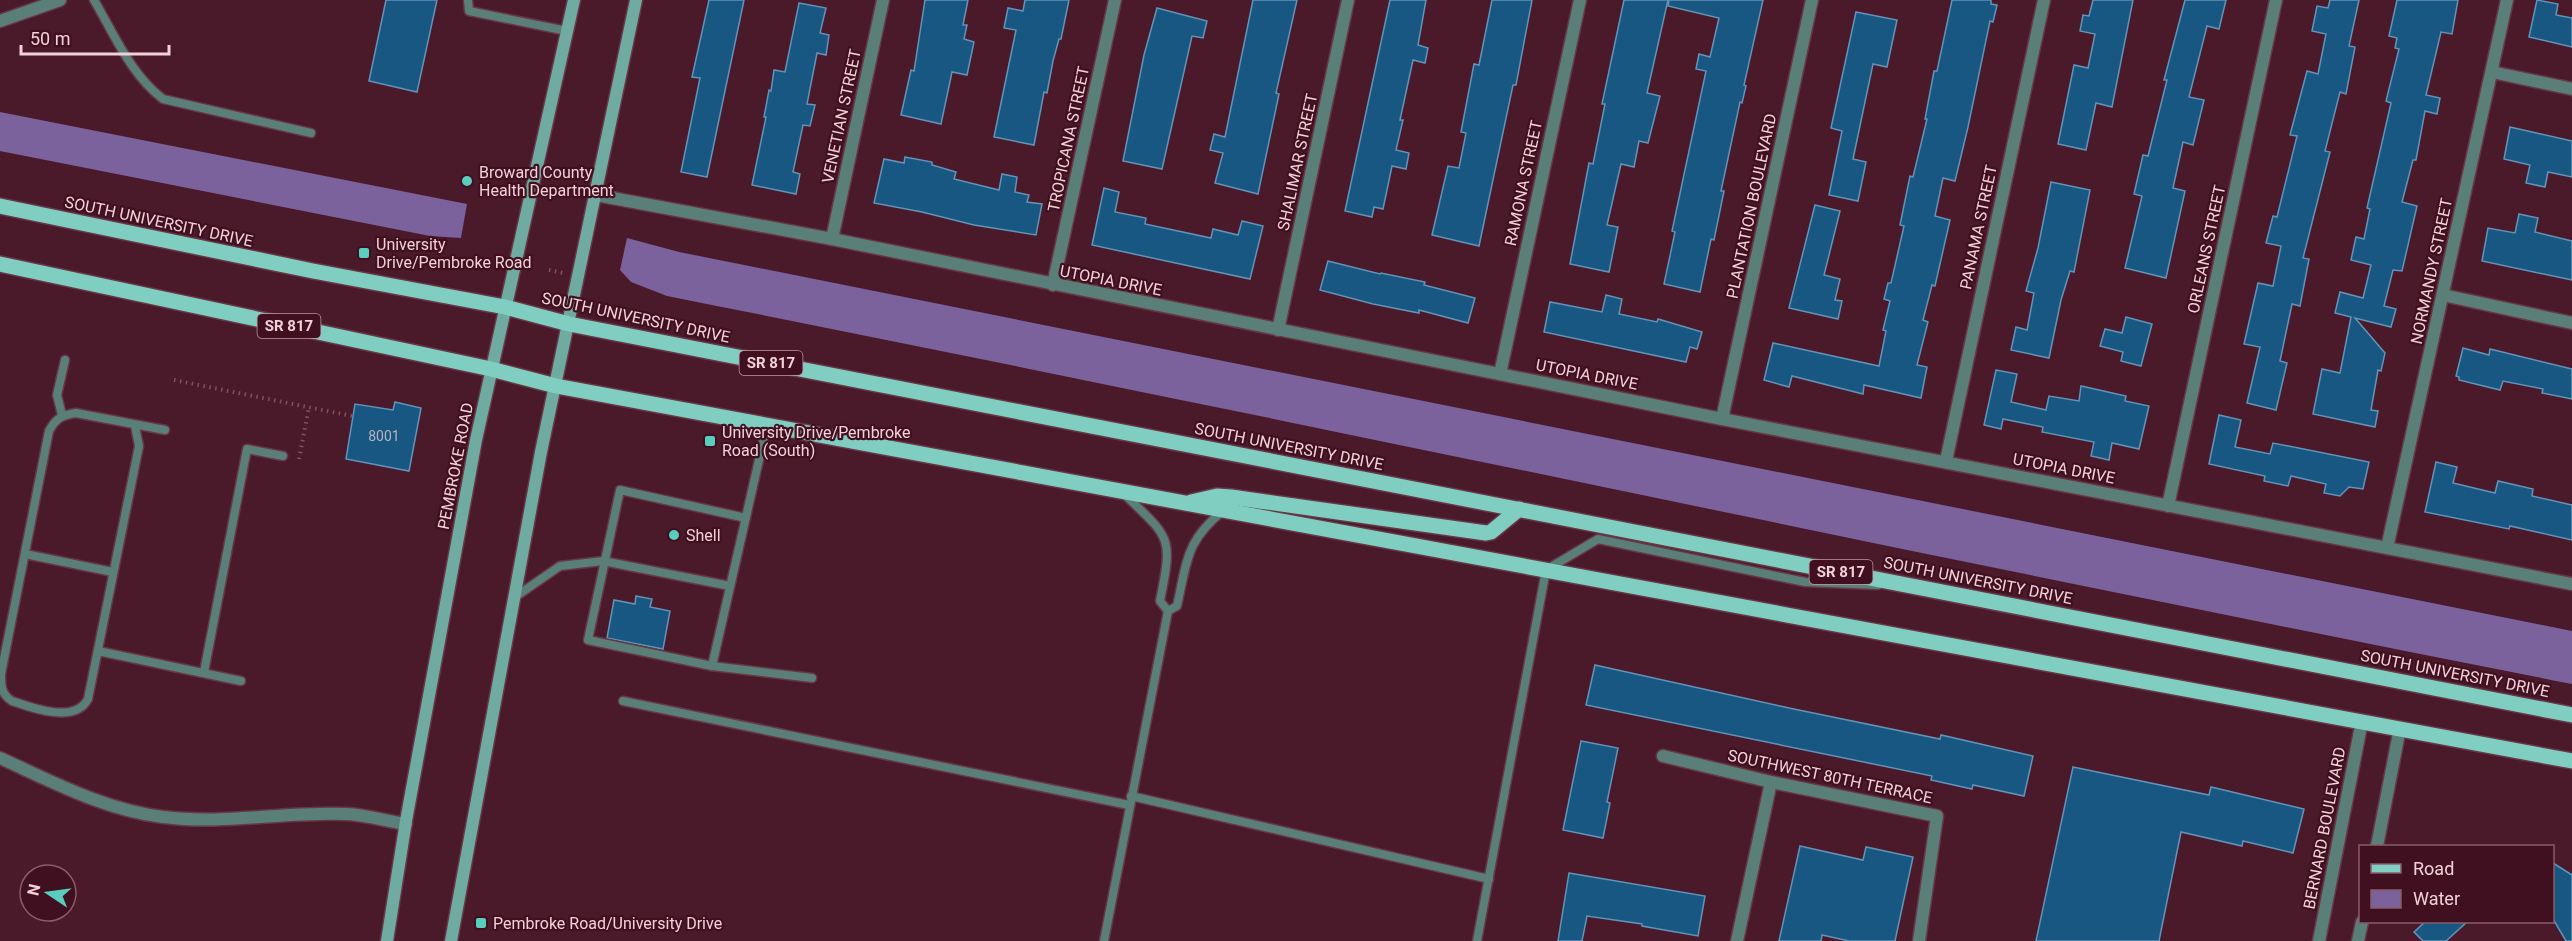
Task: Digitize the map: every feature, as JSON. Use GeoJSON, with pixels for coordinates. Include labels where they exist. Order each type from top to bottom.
{"type":"FeatureCollection","features":[{"type":"Feature","properties":{"kind":"main road","name":"PEMBROKE ROAD"},"geometry":{"type":"LineString","coordinates":[[387,941],[406,824],[491,369],[573,0]]}},
{"type":"Feature","properties":{"kind":"main road"},"geometry":{"type":"LineString","coordinates":[[451,941],[556,386],[636,0]]}},
{"type":"Feature","properties":{"kind":"main road","name":"SOUTH UNIVERSITY DRIVE"},"geometry":{"type":"LineString","coordinates":[[0,206],[313,271],[505,307],[570,324],[2572,715]]}},
{"type":"Feature","properties":{"kind":"main road","name":"SR 817"},"geometry":{"type":"LineString","coordinates":[[0,264],[491,369],[556,386],[2572,761]]}},
{"type":"Feature","properties":{"kind":"main road"},"geometry":{"type":"LineString","coordinates":[[1185,503],[1224,496],[1486,533],[1491,532],[1519,509]]}},
{"type":"Feature","properties":{"kind":"street"},"geometry":{"type":"LineString","coordinates":[[0,21],[60,0]]}},
{"type":"Feature","properties":{"kind":"street","name":"VENETIAN STREET"},"geometry":{"type":"LineString","coordinates":[[832,239],[883,0]]}},
{"type":"Feature","properties":{"kind":"street","name":"TROPICANA STREET"},"geometry":{"type":"LineString","coordinates":[[1053,285],[1115,0]]}},
{"type":"Feature","properties":{"kind":"street","name":"SHALIMAR STREET"},"geometry":{"type":"LineString","coordinates":[[1278,330],[1348,0]]}},
{"type":"Feature","properties":{"kind":"street","name":"RAMONA STREET"},"geometry":{"type":"LineString","coordinates":[[1500,374],[1580,0]]}},
{"type":"Feature","properties":{"kind":"street","name":"PLANTATION BOULEVARD"},"geometry":{"type":"LineString","coordinates":[[1722,418],[1812,0]]}},
{"type":"Feature","properties":{"kind":"street","name":"PANAMA STREET"},"geometry":{"type":"LineString","coordinates":[[1946,461],[2044,0]]}},
{"type":"Feature","properties":{"kind":"street","name":"ORLEANS STREET"},"geometry":{"type":"LineString","coordinates":[[2168,506],[2276,0]]}},
{"type":"Feature","properties":{"kind":"street","name":"NORMANDY STREET"},"geometry":{"type":"LineString","coordinates":[[2387,548],[2507,0]]}},
{"type":"Feature","properties":{"kind":"street"},"geometry":{"type":"LineString","coordinates":[[2492,72],[2572,89]]}},
{"type":"Feature","properties":{"kind":"street","name":"UTOPIA DRIVE"},"geometry":{"type":"LineString","coordinates":[[596,195],[832,239],[1278,330],[2572,584]]}},
{"type":"Feature","properties":{"kind":"street"},"geometry":{"type":"LineString","coordinates":[[2443,295],[2572,323]]}},
{"type":"Feature","properties":{"kind":"street","name":"BERNARD BOULEVARD"},"geometry":{"type":"LineString","coordinates":[[2319,941],[2362,721]]}},
{"type":"Feature","properties":{"kind":"street"},"geometry":{"type":"LineString","coordinates":[[2377,845],[2400,728]]}},
{"type":"Feature","properties":{"kind":"street","name":"SOUTHWEST 80TH TERRACE"},"geometry":{"type":"LineString","coordinates":[[1663,756],[1771,782],[1937,816],[1919,941]]}},
{"type":"Feature","properties":{"kind":"street"},"geometry":{"type":"LineString","coordinates":[[0,758],[94,800],[130,811],[164,817],[214,820],[348,814],[406,824]]}},
{"type":"Feature","properties":{"kind":"street"},"geometry":{"type":"LineString","coordinates":[[1737,941],[1771,782]]}},
{"type":"Feature","properties":{"kind":"street"},"geometry":{"type":"LineString","coordinates":[[2358,941],[2362,923]]}},
{"type":"Feature","properties":{"kind":"lane"},"geometry":{"type":"LineString","coordinates":[[94,0],[138,73],[149,88],[163,99],[311,133]]}},
{"type":"Feature","properties":{"kind":"lane"},"geometry":{"type":"LineString","coordinates":[[468,0],[469,11],[567,31]]}},
{"type":"Feature","properties":{"kind":"lane"},"geometry":{"type":"LineString","coordinates":[[62,415],[57,395],[65,360]]}},
{"type":"Feature","properties":{"kind":"lane"},"geometry":{"type":"LineString","coordinates":[[135,426],[140,446],[88,699],[80,709],[66,713],[21,704],[5,696],[0,687],[1,674],[49,431],[54,421],[62,415],[76,413],[165,430]]}},
{"type":"Feature","properties":{"kind":"lane"},"geometry":{"type":"LineString","coordinates":[[712,666],[767,425]]}},
{"type":"Feature","properties":{"kind":"lane"},"geometry":{"type":"LineString","coordinates":[[204,672],[247,449],[284,456]]}},
{"type":"Feature","properties":{"kind":"lane"},"geometry":{"type":"LineString","coordinates":[[746,518],[620,490],[603,561],[588,640],[712,666],[812,678]]}},
{"type":"Feature","properties":{"kind":"lane"},"geometry":{"type":"LineString","coordinates":[[1120,491],[1156,524],[1167,545],[1169,556],[1160,601],[1168,611]]}},
{"type":"Feature","properties":{"kind":"lane"},"geometry":{"type":"LineString","coordinates":[[1104,941],[1168,611],[1177,606],[1187,559],[1197,535],[1224,510]]}},
{"type":"Feature","properties":{"kind":"lane"},"geometry":{"type":"LineString","coordinates":[[1477,941],[1546,570],[1598,539],[1805,582],[1922,588]]}},
{"type":"Feature","properties":{"kind":"lane"},"geometry":{"type":"LineString","coordinates":[[25,554],[113,572]]}},
{"type":"Feature","properties":{"kind":"lane"},"geometry":{"type":"LineString","coordinates":[[515,597],[560,566],[603,561],[730,586]]}},
{"type":"Feature","properties":{"kind":"lane"},"geometry":{"type":"LineString","coordinates":[[98,651],[241,681]]}},
{"type":"Feature","properties":{"kind":"lane"},"geometry":{"type":"LineString","coordinates":[[623,701],[1130,801],[1489,879]]}},
{"type":"Feature","properties":{"kind":"path"},"geometry":{"type":"LineString","coordinates":[[549,270],[563,273]]}},
{"type":"Feature","properties":{"kind":"path"},"geometry":{"type":"LineString","coordinates":[[174,380],[352,416]]}},
{"type":"Feature","properties":{"kind":"path"},"geometry":{"type":"LineString","coordinates":[[299,459],[309,407]]}},
{"type":"Feature","properties":{"kind":"water"},"geometry":{"type":"Polygon","coordinates":[[[0,112],[467,204],[461,238],[430,236],[0,151],[0,112]]]}},
{"type":"Feature","properties":{"kind":"water"},"geometry":{"type":"Polygon","coordinates":[[[627,238],[679,252],[2572,631],[2572,684],[667,296],[631,282],[620,270],[627,238]]]}},
{"type":"Feature","properties":{"kind":"building"},"geometry":{"type":"Polygon","coordinates":[[[386,0],[437,0],[417,92],[369,81],[386,0]]]}},
{"type":"Feature","properties":{"kind":"building"},"geometry":{"type":"Polygon","coordinates":[[[709,0],[744,0],[707,177],[681,172],[700,78],[692,77],[709,0]]]}},
{"type":"Feature","properties":{"kind":"building"},"geometry":{"type":"Polygon","coordinates":[[[925,0],[968,0],[963,25],[967,25],[964,39],[974,42],[967,75],[952,72],[941,124],[901,115],[911,70],[914,71],[925,0]]]}},
{"type":"Feature","properties":{"kind":"building"},"geometry":{"type":"Polygon","coordinates":[[[1025,0],[1069,0],[1047,93],[1044,92],[1034,145],[994,137],[1016,30],[1004,28],[1008,8],[1023,11],[1025,0]]]}},
{"type":"Feature","properties":{"kind":"building"},"geometry":{"type":"Polygon","coordinates":[[[1253,0],[1297,0],[1276,93],[1279,94],[1258,194],[1215,183],[1223,153],[1210,150],[1214,134],[1225,137],[1253,0]]]}},
{"type":"Feature","properties":{"kind":"building"},"geometry":{"type":"Polygon","coordinates":[[[1390,0],[1426,0],[1418,45],[1428,48],[1425,63],[1413,60],[1400,120],[1403,120],[1396,150],[1409,153],[1406,169],[1392,166],[1383,209],[1374,207],[1372,217],[1345,211],[1390,0]]]}},
{"type":"Feature","properties":{"kind":"building"},"geometry":{"type":"Polygon","coordinates":[[[1492,0],[1532,0],[1516,85],[1513,85],[1479,246],[1432,235],[1448,166],[1459,168],[1466,133],[1461,132],[1474,64],[1479,65],[1492,0]]]}},
{"type":"Feature","properties":{"kind":"building"},"geometry":{"type":"Polygon","coordinates":[[[1624,0],[1668,0],[1647,93],[1660,96],[1648,143],[1639,141],[1634,167],[1621,164],[1607,225],[1618,227],[1609,272],[1570,264],[1589,163],[1593,164],[1605,104],[1602,104],[1624,0]]]}},
{"type":"Feature","properties":{"kind":"building"},"geometry":{"type":"Polygon","coordinates":[[[1669,0],[1763,0],[1744,85],[1746,86],[1742,103],[1740,102],[1721,191],[1724,191],[1714,240],[1711,239],[1700,292],[1664,284],[1675,232],[1672,231],[1706,71],[1696,69],[1699,54],[1710,57],[1719,18],[1668,6],[1669,0]]]}},
{"type":"Feature","properties":{"kind":"building"},"geometry":{"type":"Polygon","coordinates":[[[1952,0],[1991,0],[1991,4],[1997,5],[1993,22],[1990,21],[1955,181],[1943,178],[1935,216],[1950,220],[1935,286],[1932,285],[1923,320],[1928,322],[1917,365],[1927,367],[1921,398],[1864,385],[1863,394],[1792,376],[1789,387],[1764,380],[1773,343],[1879,366],[1886,331],[1883,330],[1890,301],[1884,299],[1888,283],[1891,283],[1904,226],[1900,225],[1910,176],[1913,177],[1927,119],[1925,119],[1934,71],[1937,71],[1952,0]]]}},
{"type":"Feature","properties":{"kind":"building"},"geometry":{"type":"Polygon","coordinates":[[[2093,0],[2133,0],[2112,107],[2096,103],[2086,150],[2058,144],[2074,65],[2088,68],[2095,34],[2080,31],[2083,15],[2089,16],[2093,0]]]}},
{"type":"Feature","properties":{"kind":"building"},"geometry":{"type":"Polygon","coordinates":[[[2185,0],[2226,0],[2219,29],[2207,26],[2189,97],[2204,100],[2193,145],[2183,142],[2173,188],[2185,191],[2166,278],[2125,268],[2142,196],[2134,194],[2143,155],[2148,156],[2167,80],[2164,80],[2185,0]]]}},
{"type":"Feature","properties":{"kind":"building"},"geometry":{"type":"Polygon","coordinates":[[[2330,0],[2359,0],[2349,46],[2355,47],[2346,94],[2340,92],[2325,151],[2330,152],[2303,258],[2309,259],[2300,306],[2292,304],[2280,361],[2287,363],[2276,410],[2247,403],[2260,347],[2244,344],[2258,283],[2273,286],[2281,246],[2266,243],[2273,216],[2277,217],[2297,136],[2290,135],[2307,71],[2318,74],[2326,34],[2312,31],[2317,6],[2328,8],[2330,0]]]}},
{"type":"Feature","properties":{"kind":"building"},"geometry":{"type":"Polygon","coordinates":[[[2397,0],[2458,0],[2452,34],[2441,32],[2426,95],[2440,98],[2437,114],[2425,111],[2416,160],[2413,160],[2402,202],[2417,206],[2402,271],[2393,270],[2384,306],[2396,309],[2391,327],[2355,318],[2385,353],[2381,371],[2378,370],[2371,410],[2378,411],[2375,427],[2313,414],[2322,369],[2340,373],[2351,317],[2335,313],[2340,292],[2363,298],[2371,265],[2351,260],[2356,237],[2364,239],[2370,209],[2367,208],[2391,103],[2386,101],[2399,49],[2395,48],[2397,38],[2389,36],[2397,0]]]}},
{"type":"Feature","properties":{"kind":"building"},"geometry":{"type":"Polygon","coordinates":[[[2537,0],[2558,4],[2556,15],[2572,18],[2572,47],[2529,37],[2537,0]]]}},
{"type":"Feature","properties":{"kind":"building"},"geometry":{"type":"Polygon","coordinates":[[[799,3],[826,8],[820,33],[829,35],[826,55],[817,53],[807,104],[815,105],[810,126],[803,125],[793,172],[800,174],[796,194],[752,185],[774,70],[785,72],[799,3]]]}},
{"type":"Feature","properties":{"kind":"building"},"geometry":{"type":"Polygon","coordinates":[[[1157,8],[1207,21],[1203,38],[1192,36],[1162,169],[1123,161],[1144,55],[1157,8]]]}},
{"type":"Feature","properties":{"kind":"building"},"geometry":{"type":"Polygon","coordinates":[[[1856,12],[1897,20],[1887,67],[1873,64],[1853,159],[1866,162],[1858,201],[1829,195],[1842,131],[1831,128],[1856,12]]]}},
{"type":"Feature","properties":{"kind":"building"},"geometry":{"type":"Polygon","coordinates":[[[2510,127],[2572,141],[2572,177],[2548,172],[2545,187],[2526,183],[2530,165],[2504,159],[2510,127]]]}},
{"type":"Feature","properties":{"kind":"building"},"geometry":{"type":"Polygon","coordinates":[[[905,157],[932,162],[932,165],[956,172],[954,179],[999,190],[1002,174],[1017,177],[1015,192],[1029,195],[1027,202],[1042,204],[1036,235],[974,225],[874,203],[884,159],[904,163],[905,157]]]}},
{"type":"Feature","properties":{"kind":"building"},"geometry":{"type":"Polygon","coordinates":[[[2051,182],[2090,190],[2074,272],[2070,271],[2061,300],[2049,358],[2011,350],[2016,327],[2027,330],[2034,293],[2026,291],[2038,248],[2051,182]]]}},
{"type":"Feature","properties":{"kind":"building"},"geometry":{"type":"Polygon","coordinates":[[[1104,188],[1119,192],[1115,212],[1146,218],[1145,224],[1211,238],[1213,229],[1238,235],[1242,221],[1263,226],[1250,279],[1092,245],[1104,188]]]}},
{"type":"Feature","properties":{"kind":"building"},"geometry":{"type":"Polygon","coordinates":[[[1815,205],[1840,211],[1824,275],[1840,279],[1835,300],[1842,301],[1838,319],[1789,308],[1815,205]]]}},
{"type":"Feature","properties":{"kind":"building"},"geometry":{"type":"Polygon","coordinates":[[[2519,214],[2538,218],[2535,232],[2572,241],[2572,280],[2482,261],[2488,228],[2515,233],[2519,214]]]}},
{"type":"Feature","properties":{"kind":"building"},"geometry":{"type":"Polygon","coordinates":[[[1328,261],[1425,282],[1424,285],[1475,298],[1468,323],[1419,310],[1419,313],[1373,304],[1320,290],[1328,261]]]}},
{"type":"Feature","properties":{"kind":"building"},"geometry":{"type":"Polygon","coordinates":[[[1606,295],[1622,299],[1619,314],[1657,322],[1658,319],[1702,332],[1697,349],[1690,347],[1686,362],[1544,332],[1550,302],[1602,312],[1606,295]]]}},
{"type":"Feature","properties":{"kind":"building"},"geometry":{"type":"Polygon","coordinates":[[[2126,317],[2152,324],[2141,366],[2121,361],[2123,352],[2100,346],[2105,329],[2122,333],[2126,317]]]}},
{"type":"Feature","properties":{"kind":"building"},"geometry":{"type":"Polygon","coordinates":[[[2463,348],[2489,355],[2490,349],[2572,369],[2572,399],[2542,393],[2543,389],[2503,381],[2500,390],[2459,380],[2456,376],[2463,348]]]}},
{"type":"Feature","properties":{"kind":"building"},"geometry":{"type":"Polygon","coordinates":[[[1996,370],[2017,374],[2011,402],[2046,410],[2049,396],[2079,401],[2081,386],[2126,396],[2125,401],[2149,406],[2139,449],[2112,443],[2109,460],[2091,456],[2094,442],[2042,432],[2043,427],[2003,419],[2001,429],[1984,425],[1996,370]]]}},
{"type":"Feature","properties":{"kind":"building"},"geometry":{"type":"Polygon","coordinates":[[[395,402],[421,408],[409,471],[346,459],[355,404],[393,410],[395,402]]]}},
{"type":"Feature","properties":{"kind":"building"},"geometry":{"type":"Polygon","coordinates":[[[2219,415],[2241,420],[2235,447],[2270,454],[2273,443],[2369,462],[2363,489],[2349,487],[2340,496],[2324,493],[2326,484],[2291,476],[2288,486],[2264,481],[2265,476],[2209,464],[2219,415]]]}},
{"type":"Feature","properties":{"kind":"building"},"geometry":{"type":"Polygon","coordinates":[[[2436,462],[2457,467],[2453,483],[2495,493],[2498,481],[2533,489],[2532,496],[2572,505],[2572,540],[2510,526],[2509,529],[2425,512],[2436,462]]]}},
{"type":"Feature","properties":{"kind":"building"},"geometry":{"type":"Polygon","coordinates":[[[636,596],[652,599],[650,607],[670,611],[663,649],[607,638],[614,600],[635,604],[636,596]]]}},
{"type":"Feature","properties":{"kind":"building"},"geometry":{"type":"Polygon","coordinates":[[[1595,665],[1789,708],[1940,739],[1941,735],[2033,756],[2024,796],[1973,785],[1972,789],[1931,780],[1932,776],[1586,705],[1595,665]]]}},
{"type":"Feature","properties":{"kind":"building"},"geometry":{"type":"Polygon","coordinates":[[[1581,741],[1618,748],[1607,802],[1610,803],[1603,838],[1563,830],[1581,741]]]}},
{"type":"Feature","properties":{"kind":"building"},"geometry":{"type":"Polygon","coordinates":[[[2073,767],[2209,795],[2211,787],[2304,809],[2293,853],[2243,841],[2242,846],[2181,832],[2159,941],[2036,941],[2073,767]]]}},
{"type":"Feature","properties":{"kind":"building"},"geometry":{"type":"Polygon","coordinates":[[[1800,846],[1863,860],[1866,847],[1913,857],[1895,941],[1849,941],[1822,935],[1821,941],[1779,941],[1800,846]]]}},
{"type":"Feature","properties":{"kind":"building"},"geometry":{"type":"Polygon","coordinates":[[[2554,864],[2572,875],[2572,941],[2566,941],[2554,921],[2554,864]]]}},
{"type":"Feature","properties":{"kind":"building"},"geometry":{"type":"Polygon","coordinates":[[[1569,873],[1705,896],[1698,936],[1642,926],[1642,924],[1587,916],[1582,941],[1558,941],[1569,873]]]}},
{"type":"Feature","properties":{"kind":"building"},"geometry":{"type":"Polygon","coordinates":[[[2424,923],[2466,923],[2446,941],[2423,941],[2414,932],[2424,923]]]}},
{"type":"Feature","properties":{"kind":"place","name":"Broward County Health Department"},"geometry":{"type":"Point","coordinates":[467,181]}},
{"type":"Feature","properties":{"kind":"place","name":"University Drive/Pembroke Road"},"geometry":{"type":"Point","coordinates":[364,253]}},
{"type":"Feature","properties":{"kind":"place","name":"University Drive/Pembroke Road (South)"},"geometry":{"type":"Point","coordinates":[710,441]}},
{"type":"Feature","properties":{"kind":"place","name":"Shell"},"geometry":{"type":"Point","coordinates":[674,535]}},
{"type":"Feature","properties":{"kind":"place","name":"Pembroke Road/University Drive"},"geometry":{"type":"Point","coordinates":[481,923]}}]}
